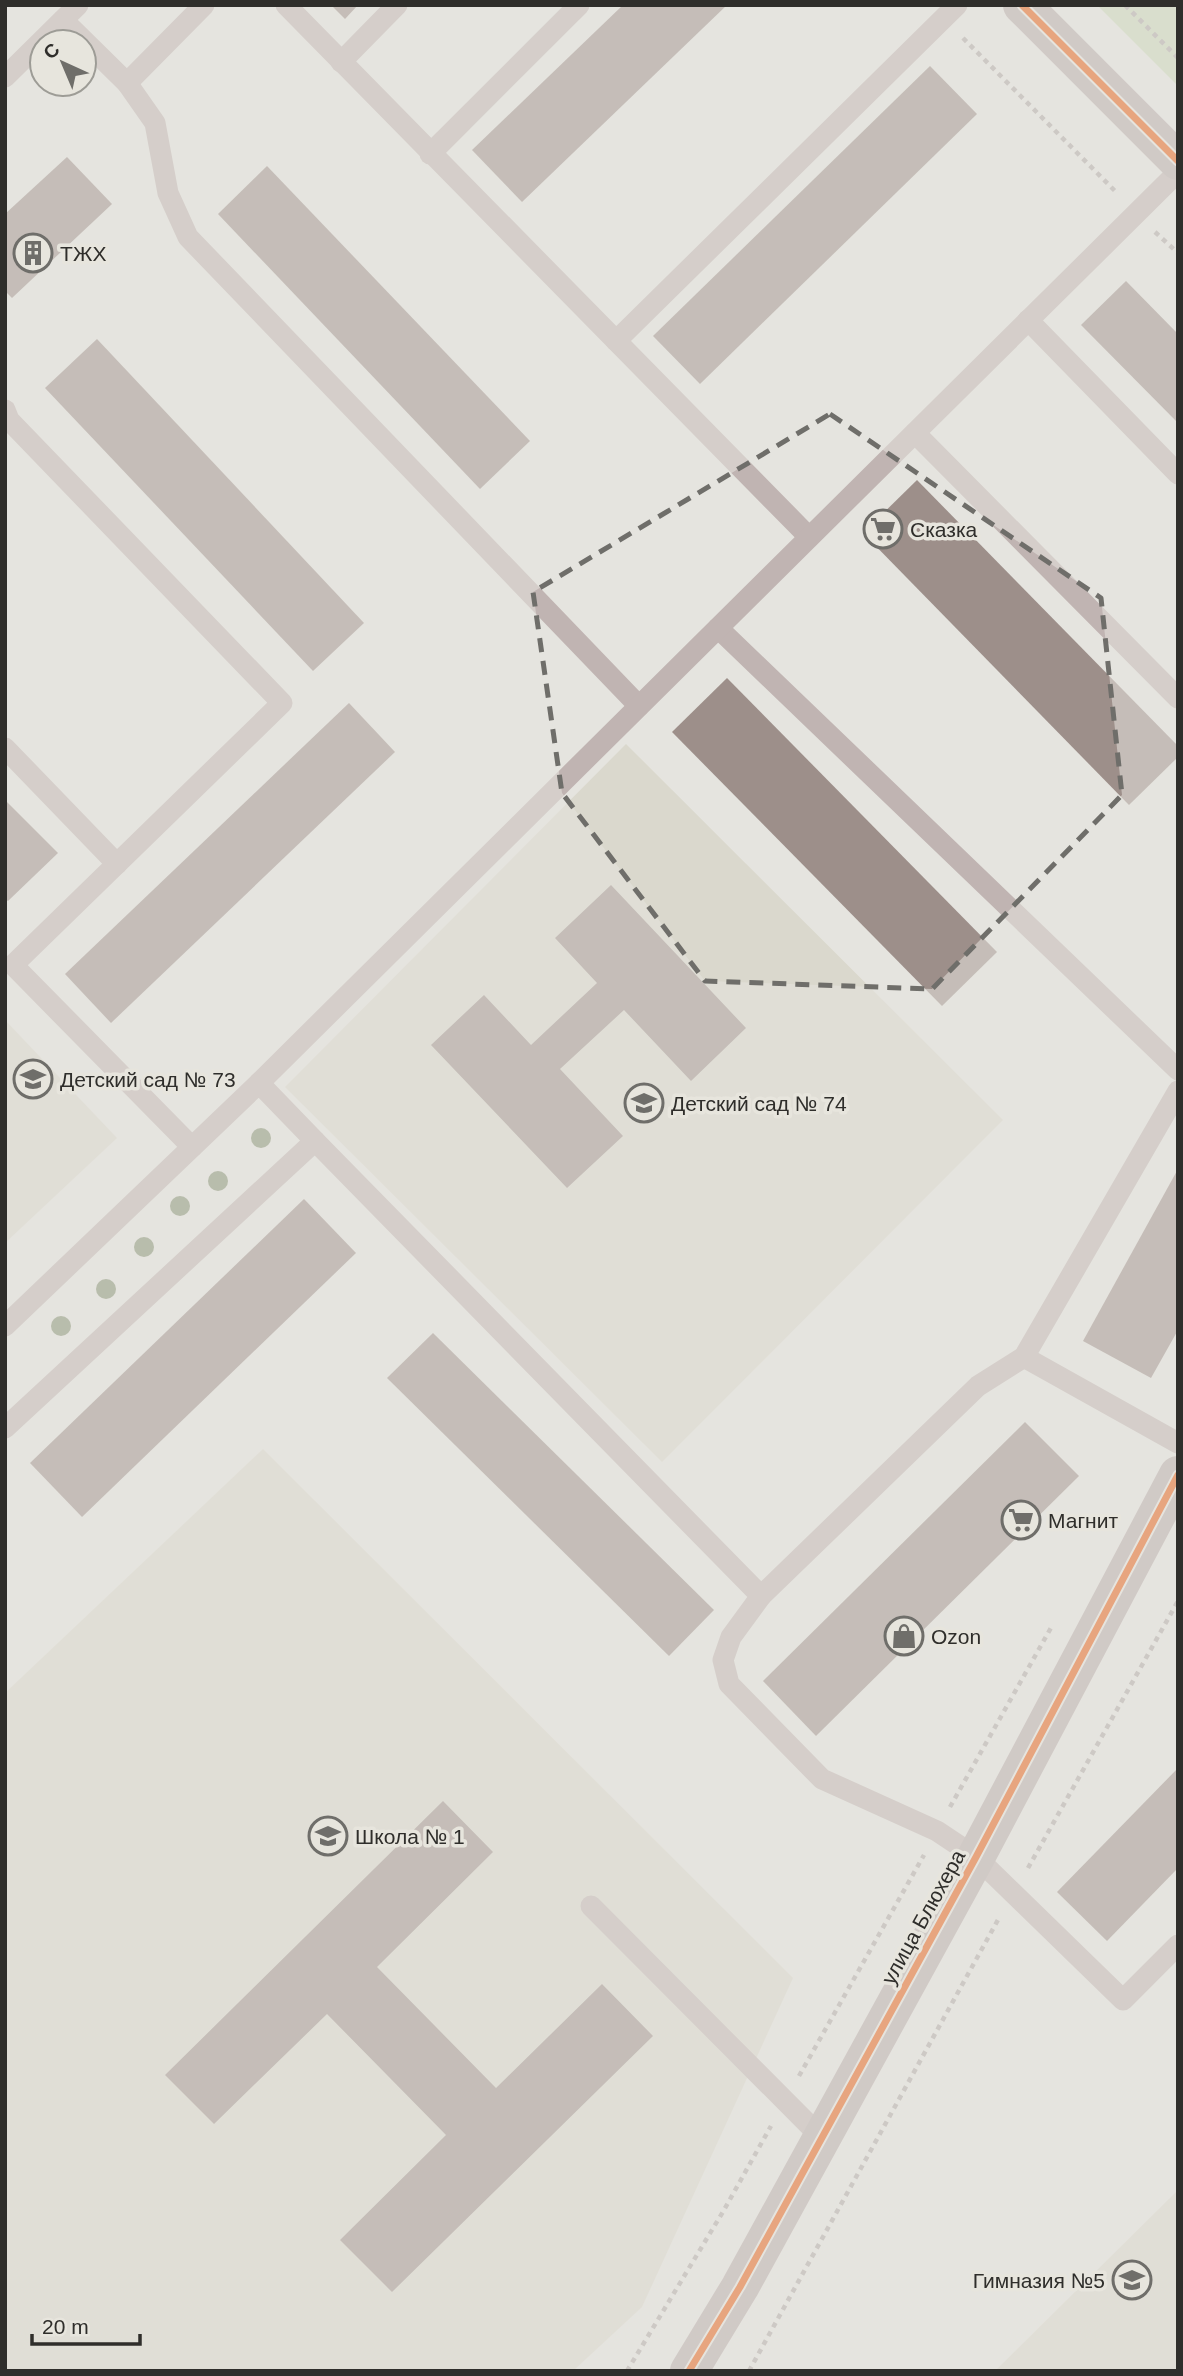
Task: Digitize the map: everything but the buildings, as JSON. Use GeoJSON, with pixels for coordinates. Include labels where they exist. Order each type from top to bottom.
{"type":"FeatureCollection","features":[{"type":"Feature","properties":{"kind":"street"},"geometry":{"type":"LineString","coordinates":[[1022,5],[1178,161]]}},
{"type":"Feature","properties":{"kind":"street","name":"улица Блюхера"},"geometry":{"type":"LineString","coordinates":[[689,2371],[740,2287],[976,1857],[1178,1475]]}},
{"type":"Feature","properties":{"kind":"lane"},"geometry":{"type":"LineString","coordinates":[[127,83],[204,5]]}},
{"type":"Feature","properties":{"kind":"lane"},"geometry":{"type":"LineString","coordinates":[[286,5],[809,537]]}},
{"type":"Feature","properties":{"kind":"lane"},"geometry":{"type":"LineString","coordinates":[[341,62],[397,5]]}},
{"type":"Feature","properties":{"kind":"lane"},"geometry":{"type":"LineString","coordinates":[[430,154],[579,5]]}},
{"type":"Feature","properties":{"kind":"lane"},"geometry":{"type":"LineString","coordinates":[[616,341],[950,12]]}},
{"type":"Feature","properties":{"kind":"lane"},"geometry":{"type":"LineString","coordinates":[[5,77],[70,13],[127,83],[155,124],[168,193],[188,237],[639,706]]}},
{"type":"Feature","properties":{"kind":"lane"},"geometry":{"type":"LineString","coordinates":[[5,1326],[259,1083],[1178,172]]}},
{"type":"Feature","properties":{"kind":"lane"},"geometry":{"type":"LineString","coordinates":[[1028,320],[1178,474]]}},
{"type":"Feature","properties":{"kind":"lane"},"geometry":{"type":"LineString","coordinates":[[5,410],[9,421],[282,703],[13,965],[192,1147]]}},
{"type":"Feature","properties":{"kind":"lane"},"geometry":{"type":"LineString","coordinates":[[915,433],[1178,698]]}},
{"type":"Feature","properties":{"kind":"lane"},"geometry":{"type":"LineString","coordinates":[[718,628],[1178,1070]]}},
{"type":"Feature","properties":{"kind":"lane"},"geometry":{"type":"LineString","coordinates":[[5,748],[117,864]]}},
{"type":"Feature","properties":{"kind":"lane"},"geometry":{"type":"LineString","coordinates":[[259,1083],[761,1597]]}},
{"type":"Feature","properties":{"kind":"lane"},"geometry":{"type":"LineString","coordinates":[[1178,1091],[1024,1357],[978,1386],[761,1597],[731,1637],[723,1660],[729,1684],[822,1779],[937,1831],[976,1857],[1124,2000],[1178,1945]]}},
{"type":"Feature","properties":{"kind":"lane"},"geometry":{"type":"LineString","coordinates":[[5,1428],[315,1142]]}},
{"type":"Feature","properties":{"kind":"lane"},"geometry":{"type":"LineString","coordinates":[[1024,1357],[1178,1444]]}},
{"type":"Feature","properties":{"kind":"lane"},"geometry":{"type":"LineString","coordinates":[[591,1906],[822,2138]]}},
{"type":"Feature","properties":{"kind":"path"},"geometry":{"type":"LineString","coordinates":[[1125,5],[1178,58]]}},
{"type":"Feature","properties":{"kind":"path"},"geometry":{"type":"LineString","coordinates":[[950,12],[1136,213],[1178,253]]}},
{"type":"Feature","properties":{"kind":"path"},"geometry":{"type":"LineString","coordinates":[[749,2371],[1178,1601]]}},
{"type":"Feature","properties":{"kind":"path"},"geometry":{"type":"LineString","coordinates":[[627,2371],[724,2210],[1058,1615]]}},
{"type":"Feature","properties":{"kind":"highlighted area"},"geometry":{"type":"Polygon","coordinates":[[[830,414],[1101,598],[1122,795],[932,989],[705,981],[562,793],[533,592],[830,414]]]}},
{"type":"Feature","properties":{"kind":"shaded area","name":"Детский сад № 74"},"geometry":{"type":"Polygon","coordinates":[[[626,744],[1003,1120],[662,1462],[285,1087],[626,744]]]}},
{"type":"Feature","properties":{"kind":"shaded area","name":"Детский сад № 73"},"geometry":{"type":"Polygon","coordinates":[[[5,1020],[117,1138],[5,1243],[5,1020]]]}},
{"type":"Feature","properties":{"kind":"shaded area","name":"Школа № 1"},"geometry":{"type":"Polygon","coordinates":[[[263,1449],[793,1978],[642,2307],[573,2371],[5,2371],[5,1693],[263,1449]]]}},
{"type":"Feature","properties":{"kind":"shaded area","name":"Гимназия №5"},"geometry":{"type":"Polygon","coordinates":[[[1178,2190],[1178,2371],[995,2371],[1178,2190]]]}},
{"type":"Feature","properties":{"kind":"green space"},"geometry":{"type":"Polygon","coordinates":[[[1097,5],[1178,5],[1178,86],[1097,5]]]}},
{"type":"Feature","properties":{"kind":"cycle path"},"geometry":{"type":"LineString","coordinates":[[1022,5],[1178,161]]}},
{"type":"Feature","properties":{"kind":"cycle path"},"geometry":{"type":"LineString","coordinates":[[689,2371],[740,2287],[976,1857],[1178,1475]]}},
{"type":"Feature","properties":{"kind":"place","name":"ТЖХ"},"geometry":{"type":"Point","coordinates":[33,253]}},
{"type":"Feature","properties":{"kind":"place","name":"Сказка"},"geometry":{"type":"Point","coordinates":[883,529]}},
{"type":"Feature","properties":{"kind":"place","name":"Детский сад № 73"},"geometry":{"type":"Point","coordinates":[33,1079]}},
{"type":"Feature","properties":{"kind":"place","name":"Детский сад № 74"},"geometry":{"type":"Point","coordinates":[644,1103]}},
{"type":"Feature","properties":{"kind":"place","name":"Магнит"},"geometry":{"type":"Point","coordinates":[1021,1520]}},
{"type":"Feature","properties":{"kind":"place","name":"Ozon"},"geometry":{"type":"Point","coordinates":[904,1636]}},
{"type":"Feature","properties":{"kind":"place","name":"Школа № 1"},"geometry":{"type":"Point","coordinates":[328,1836]}},
{"type":"Feature","properties":{"kind":"place","name":"Гимназия №5"},"geometry":{"type":"Point","coordinates":[1132,2280]}}]}
